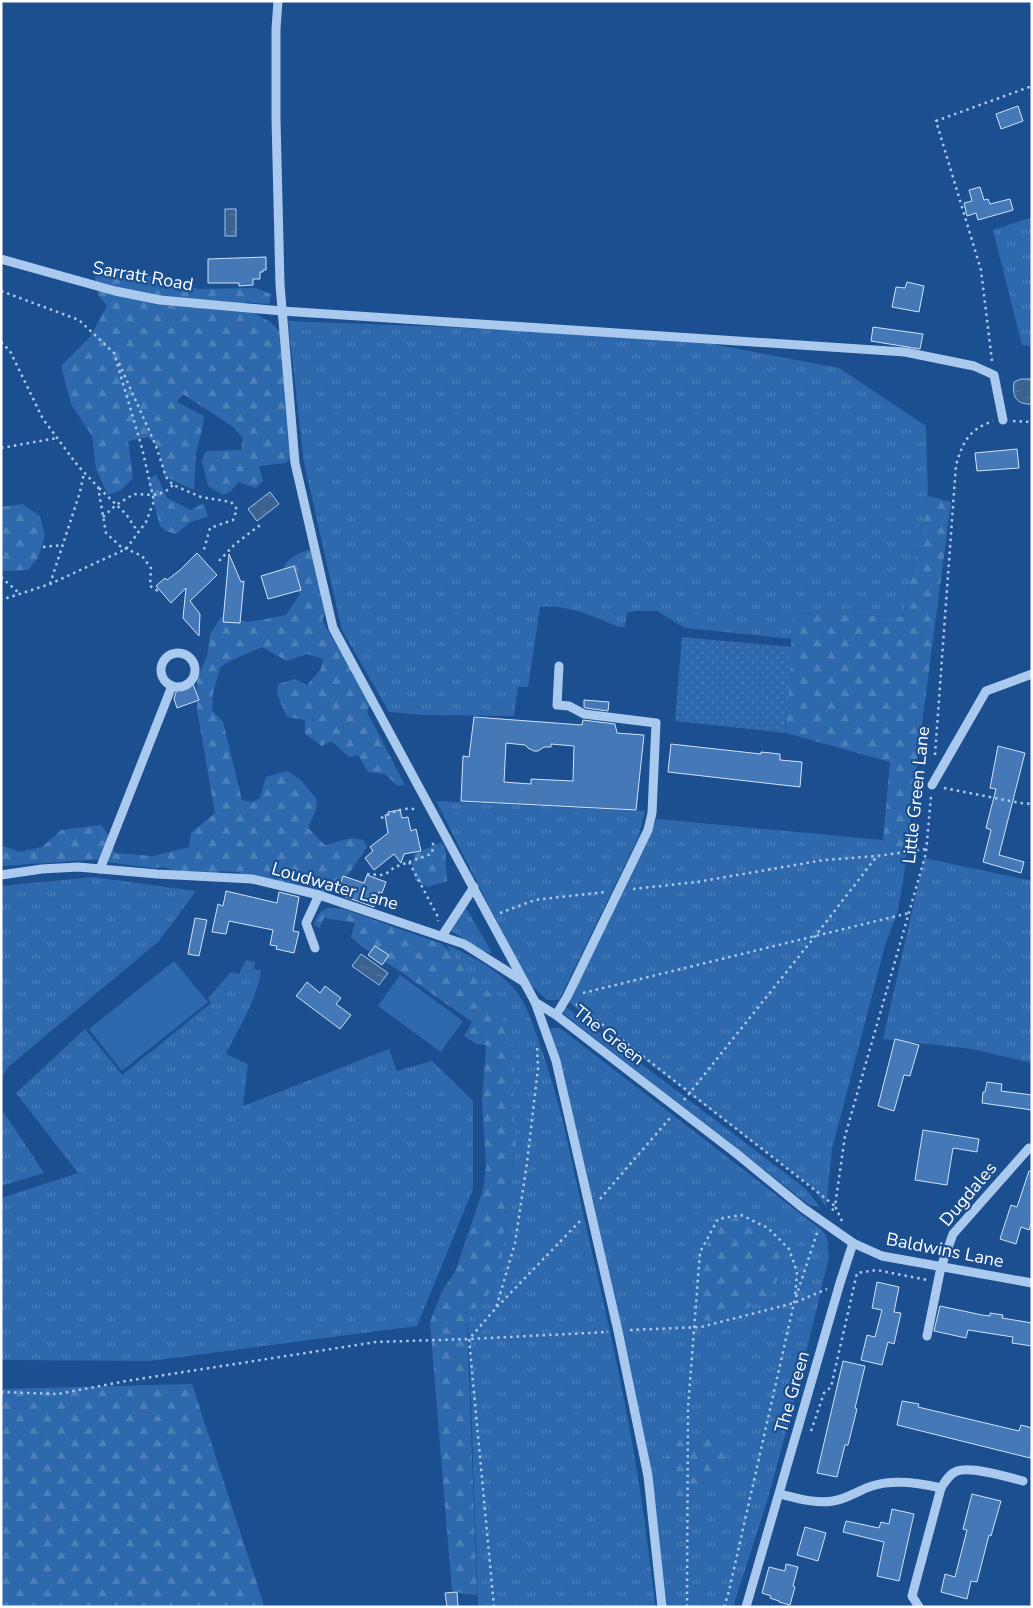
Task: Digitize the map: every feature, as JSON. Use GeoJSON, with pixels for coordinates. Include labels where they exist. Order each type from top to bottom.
{"type":"FeatureCollection","features":[{"type":"Feature","properties":{"kind":"street"},"geometry":{"type":"LineString","coordinates":[[278,1],[276,29],[276,119],[282,311],[295,463],[333,628],[535,1002],[556,1061],[618,1331],[648,1476],[662,1607]]}},
{"type":"Feature","properties":{"kind":"street","name":"Sarratt Road"},"geometry":{"type":"LineString","coordinates":[[1,259],[115,291],[160,300],[282,311],[905,352],[974,366],[994,375]]}},
{"type":"Feature","properties":{"kind":"street"},"geometry":{"type":"LineString","coordinates":[[994,375],[1003,420]]}},
{"type":"Feature","properties":{"kind":"street"},"geometry":{"type":"LineString","coordinates":[[556,1015],[567,998],[648,830],[652,813],[656,723],[584,714],[569,706],[557,705],[559,666]]}},
{"type":"Feature","properties":{"kind":"street"},"geometry":{"type":"LineString","coordinates":[[932,786],[986,691],[1032,674]]}},
{"type":"Feature","properties":{"kind":"street"},"geometry":{"type":"LineString","coordinates":[[100,868],[172,686]]}},
{"type":"Feature","properties":{"kind":"street","name":"Loudwater Lane"},"geometry":{"type":"LineString","coordinates":[[1,875],[42,869],[78,867],[156,874],[252,879],[319,895],[442,935],[464,944],[525,983]]}},
{"type":"Feature","properties":{"kind":"street"},"geometry":{"type":"LineString","coordinates":[[442,935],[474,887]]}},
{"type":"Feature","properties":{"kind":"street"},"geometry":{"type":"LineString","coordinates":[[315,948],[306,924],[319,895]]}},
{"type":"Feature","properties":{"kind":"street","name":"The Green"},"geometry":{"type":"LineString","coordinates":[[535,1002],[556,1015],[824,1222],[854,1243],[840,1284],[746,1607]]}},
{"type":"Feature","properties":{"kind":"street","name":"Dugdales"},"geometry":{"type":"LineString","coordinates":[[928,1336],[941,1267],[953,1234],[1029,1148]]}},
{"type":"Feature","properties":{"kind":"street","name":"Baldwins Lane"},"geometry":{"type":"LineString","coordinates":[[854,1243],[882,1256],[1032,1283]]}},
{"type":"Feature","properties":{"kind":"street"},"geometry":{"type":"LineString","coordinates":[[919,1607],[912,1596],[941,1488],[949,1476],[957,1471],[966,1470],[1023,1481]]}},
{"type":"Feature","properties":{"kind":"street"},"geometry":{"type":"LineString","coordinates":[[780,1494],[807,1500],[832,1501],[874,1485],[887,1483],[907,1482],[941,1488]]}},
{"type":"Feature","properties":{"kind":"path"},"geometry":{"type":"LineString","coordinates":[[994,375],[981,270],[936,121],[1032,86]]}},
{"type":"Feature","properties":{"kind":"path"},"geometry":{"type":"LineString","coordinates":[[1,291],[78,320],[114,353],[156,446],[166,476],[174,485],[201,497],[231,502],[237,509],[233,520],[210,528],[203,552]]}},
{"type":"Feature","properties":{"kind":"path"},"geometry":{"type":"LineString","coordinates":[[1,342],[10,350],[43,419],[84,472],[126,514],[138,533]]}},
{"type":"Feature","properties":{"kind":"path"},"geometry":{"type":"LineString","coordinates":[[1,600],[50,584],[126,549],[146,522],[154,501],[153,495],[142,448],[114,353]]}},
{"type":"Feature","properties":{"kind":"path","name":"Little Green Lane"},"geometry":{"type":"LineString","coordinates":[[934,756],[956,465],[961,448],[968,437],[978,428],[1003,420],[1032,422]]}},
{"type":"Feature","properties":{"kind":"path"},"geometry":{"type":"LineString","coordinates":[[1,448],[57,438]]}},
{"type":"Feature","properties":{"kind":"path"},"geometry":{"type":"LineString","coordinates":[[50,584],[80,492],[84,472]]}},
{"type":"Feature","properties":{"kind":"path"},"geometry":{"type":"LineString","coordinates":[[104,517],[116,505],[134,494],[153,495],[165,492],[174,485]]}},
{"type":"Feature","properties":{"kind":"path"},"geometry":{"type":"LineString","coordinates":[[98,487],[106,534],[120,546],[142,556],[151,568],[150,586],[158,591]]}},
{"type":"Feature","properties":{"kind":"path"},"geometry":{"type":"LineString","coordinates":[[219,561],[234,545],[260,525]]}},
{"type":"Feature","properties":{"kind":"path"},"geometry":{"type":"LineString","coordinates":[[43,547],[63,545]]}},
{"type":"Feature","properties":{"kind":"path"},"geometry":{"type":"LineString","coordinates":[[1,577],[20,594]]}},
{"type":"Feature","properties":{"kind":"path"},"geometry":{"type":"LineString","coordinates":[[932,786],[1032,804]]}},
{"type":"Feature","properties":{"kind":"path","name":"Little Green Lane"},"geometry":{"type":"LineString","coordinates":[[835,1206],[845,1136],[927,849],[932,786]]}},
{"type":"Feature","properties":{"kind":"path"},"geometry":{"type":"LineString","coordinates":[[381,818],[408,808],[418,810],[421,817]]}},
{"type":"Feature","properties":{"kind":"path"},"geometry":{"type":"LineString","coordinates":[[367,874],[381,875],[395,867],[431,854],[434,849],[433,840],[429,833]]}},
{"type":"Feature","properties":{"kind":"path"},"geometry":{"type":"LineString","coordinates":[[490,916],[535,900],[697,882],[824,860],[877,856],[927,849]]}},
{"type":"Feature","properties":{"kind":"path"},"geometry":{"type":"LineString","coordinates":[[494,1607],[469,1340],[496,1308],[590,1210],[678,1108],[816,936],[877,856]]}},
{"type":"Feature","properties":{"kind":"path"},"geometry":{"type":"LineString","coordinates":[[409,862],[437,915],[442,935]]}},
{"type":"Feature","properties":{"kind":"path"},"geometry":{"type":"LineString","coordinates":[[567,998],[909,913]]}},
{"type":"Feature","properties":{"kind":"path"},"geometry":{"type":"LineString","coordinates":[[567,998],[835,1206],[854,1243]]}},
{"type":"Feature","properties":{"kind":"path"},"geometry":{"type":"LineString","coordinates":[[496,1308],[516,1243],[538,1068],[537,1040]]}},
{"type":"Feature","properties":{"kind":"path"},"geometry":{"type":"LineString","coordinates":[[724,1607],[794,1303],[816,1234],[835,1206]]}},
{"type":"Feature","properties":{"kind":"path"},"geometry":{"type":"LineString","coordinates":[[687,1607],[688,1408],[694,1327],[700,1252],[718,1219],[741,1216],[768,1228],[789,1249],[797,1272],[794,1303]]}},
{"type":"Feature","properties":{"kind":"path"},"geometry":{"type":"LineString","coordinates":[[809,1436],[824,1393],[831,1387],[857,1273],[877,1270],[938,1282]]}},
{"type":"Feature","properties":{"kind":"path"},"geometry":{"type":"LineString","coordinates":[[1,1392],[58,1394],[126,1381],[376,1342],[469,1340],[694,1327],[794,1303],[840,1284]]}},
{"type":"Feature","properties":{"kind":"green space"},"geometry":{"type":"Polygon","coordinates":[[[1032,217],[1032,346],[1022,345],[993,230],[1032,217]]]}},
{"type":"Feature","properties":{"kind":"green space"},"geometry":{"type":"Polygon","coordinates":[[[132,270],[168,282],[199,289],[256,288],[271,294],[269,304],[246,302],[246,308],[273,324],[280,332],[295,454],[285,463],[259,466],[263,481],[256,488],[238,482],[230,492],[223,495],[208,486],[202,461],[206,451],[241,450],[243,438],[233,427],[183,394],[177,402],[204,416],[196,453],[194,490],[164,476],[159,448],[148,437],[128,441],[133,478],[121,490],[108,495],[96,469],[92,436],[71,404],[61,366],[90,337],[107,306],[98,294],[94,271],[132,270]]]}},
{"type":"Feature","properties":{"kind":"green space"},"geometry":{"type":"Polygon","coordinates":[[[288,321],[691,340],[839,368],[926,426],[928,496],[903,617],[794,613],[792,639],[685,628],[657,611],[627,613],[625,627],[619,627],[571,609],[540,607],[528,687],[518,687],[514,716],[423,715],[389,712],[342,630],[304,463],[288,321]]]}},
{"type":"Feature","properties":{"kind":"green space"},"geometry":{"type":"Polygon","coordinates":[[[156,474],[167,498],[191,510],[204,503],[208,517],[190,522],[176,534],[166,531],[160,526],[148,481],[156,474]]]}},
{"type":"Feature","properties":{"kind":"green space"},"geometry":{"type":"Polygon","coordinates":[[[928,496],[951,502],[905,868],[883,840],[890,762],[786,733],[793,613],[903,617],[928,496]]]}},
{"type":"Feature","properties":{"kind":"green space"},"geometry":{"type":"Polygon","coordinates":[[[23,504],[40,516],[45,536],[38,558],[28,570],[3,571],[1,570],[1,507],[23,504]]]}},
{"type":"Feature","properties":{"kind":"green space"},"geometry":{"type":"Polygon","coordinates":[[[315,549],[329,608],[322,619],[366,692],[373,698],[367,712],[405,785],[398,786],[385,774],[368,772],[358,755],[349,757],[331,741],[322,746],[305,734],[305,720],[287,717],[277,694],[278,684],[295,679],[307,685],[321,669],[323,659],[307,654],[287,661],[262,647],[234,659],[220,667],[213,694],[212,710],[223,722],[242,800],[252,802],[260,798],[266,777],[287,771],[300,779],[317,800],[316,810],[308,828],[325,845],[351,838],[363,840],[367,847],[348,875],[333,884],[327,894],[248,879],[238,872],[219,871],[214,878],[183,876],[165,867],[153,868],[106,862],[106,859],[1,866],[1,845],[19,852],[42,847],[61,830],[101,825],[113,842],[114,853],[153,856],[189,847],[191,833],[215,813],[197,710],[197,678],[207,657],[210,634],[221,617],[249,622],[286,615],[300,594],[284,566],[298,554],[315,549]]]}},
{"type":"Feature","properties":{"kind":"green space"},"geometry":{"type":"Polygon","coordinates":[[[682,637],[792,647],[786,733],[675,721],[682,637]]]}},
{"type":"Feature","properties":{"kind":"green space"},"geometry":{"type":"Polygon","coordinates":[[[436,801],[645,811],[638,838],[559,1000],[547,1000],[527,981],[436,801]]]}},
{"type":"Feature","properties":{"kind":"green space"},"geometry":{"type":"Polygon","coordinates":[[[657,819],[883,840],[905,868],[898,910],[885,946],[832,1149],[826,1207],[814,1189],[570,1003],[657,819]]]}},
{"type":"Feature","properties":{"kind":"green space"},"geometry":{"type":"Polygon","coordinates":[[[440,843],[445,846],[447,881],[428,887],[415,880],[412,866],[414,854],[440,843]]]}},
{"type":"Feature","properties":{"kind":"green space"},"geometry":{"type":"Polygon","coordinates":[[[924,858],[1032,881],[1032,1063],[972,1049],[883,1039],[924,858]]]}},
{"type":"Feature","properties":{"kind":"green space"},"geometry":{"type":"Polygon","coordinates":[[[93,877],[196,891],[158,942],[8,1067],[1,1080],[1,886],[93,877]]]}},
{"type":"Feature","properties":{"kind":"green space"},"geometry":{"type":"Polygon","coordinates":[[[328,908],[344,909],[442,944],[491,994],[509,1033],[514,1050],[513,1111],[516,1145],[506,1204],[500,1281],[467,1319],[477,1595],[452,1591],[430,1322],[442,1291],[455,1272],[483,1190],[486,1166],[482,1102],[486,1045],[476,1044],[464,1036],[472,1022],[361,946],[351,937],[355,923],[324,918],[319,928],[314,925],[318,915],[328,908]]]}},
{"type":"Feature","properties":{"kind":"green space"},"geometry":{"type":"Polygon","coordinates":[[[465,908],[492,953],[477,948],[451,931],[450,924],[465,908]]]}},
{"type":"Feature","properties":{"kind":"green space"},"geometry":{"type":"Polygon","coordinates":[[[447,945],[489,967],[515,990],[530,1016],[547,1066],[569,1150],[626,1407],[639,1485],[655,1607],[478,1607],[467,1319],[500,1281],[506,1204],[516,1145],[489,1045],[447,945]]]}},
{"type":"Feature","properties":{"kind":"green space"},"geometry":{"type":"Polygon","coordinates":[[[246,960],[255,962],[254,969],[261,971],[259,981],[252,1003],[226,1054],[248,1064],[243,1106],[389,1049],[397,1071],[432,1061],[473,1101],[473,1189],[417,1326],[150,1361],[1,1360],[1,1198],[78,1173],[16,1093],[85,1029],[122,1075],[211,1003],[208,998],[231,972],[239,974],[246,960]]]}},
{"type":"Feature","properties":{"kind":"green space"},"geometry":{"type":"Polygon","coordinates":[[[174,961],[208,1002],[122,1071],[89,1029],[174,961]]]}},
{"type":"Feature","properties":{"kind":"green space"},"geometry":{"type":"Polygon","coordinates":[[[400,975],[463,1021],[441,1052],[378,1006],[400,975]]]}},
{"type":"Feature","properties":{"kind":"green space"},"geometry":{"type":"Polygon","coordinates":[[[562,1004],[805,1188],[820,1207],[809,1205],[564,1014],[562,1004]]]}},
{"type":"Feature","properties":{"kind":"green space"},"geometry":{"type":"Polygon","coordinates":[[[551,1028],[560,1028],[823,1231],[827,1238],[829,1257],[795,1399],[768,1498],[733,1607],[659,1607],[652,1528],[633,1398],[549,1040],[551,1028]]]}},
{"type":"Feature","properties":{"kind":"green space"},"geometry":{"type":"Polygon","coordinates":[[[1,1108],[44,1173],[1,1186],[1,1108]]]}},
{"type":"Feature","properties":{"kind":"green space"},"geometry":{"type":"Polygon","coordinates":[[[745,1217],[772,1240],[786,1260],[770,1296],[722,1321],[702,1320],[697,1273],[716,1220],[745,1217]]]}},
{"type":"Feature","properties":{"kind":"green space"},"geometry":{"type":"Polygon","coordinates":[[[192,1384],[263,1602],[263,1607],[1,1607],[1,1389],[192,1384]]]}},
{"type":"Feature","properties":{"kind":"green space"},"geometry":{"type":"Polygon","coordinates":[[[682,1435],[699,1436],[729,1446],[719,1473],[682,1507],[662,1465],[682,1435]]]}},
{"type":"Feature","properties":{"kind":"water"},"geometry":{"type":"Polygon","coordinates":[[[225,209],[236,209],[236,236],[225,236],[225,209]]]}},
{"type":"Feature","properties":{"kind":"water"},"geometry":{"type":"Polygon","coordinates":[[[1021,379],[1032,379],[1032,404],[1022,403],[1016,399],[1014,382],[1021,379]]]}},
{"type":"Feature","properties":{"kind":"water"},"geometry":{"type":"Polygon","coordinates":[[[270,492],[279,504],[257,521],[248,509],[270,492]]]}},
{"type":"Feature","properties":{"kind":"water"},"geometry":{"type":"Polygon","coordinates":[[[361,954],[388,973],[379,985],[352,966],[361,954]]]}},
{"type":"Feature","properties":{"kind":"building"},"geometry":{"type":"Polygon","coordinates":[[[1018,106],[1023,121],[1001,129],[996,114],[1018,106]]]}},
{"type":"Feature","properties":{"kind":"building"},"geometry":{"type":"Polygon","coordinates":[[[980,187],[984,200],[988,199],[990,204],[1010,199],[1013,210],[978,220],[976,213],[967,216],[964,203],[972,201],[969,190],[980,187]]]}},
{"type":"Feature","properties":{"kind":"building"},"geometry":{"type":"Polygon","coordinates":[[[266,257],[266,270],[260,272],[260,279],[253,279],[253,285],[239,286],[239,283],[208,283],[208,259],[266,257]]]}},
{"type":"Feature","properties":{"kind":"building"},"geometry":{"type":"Polygon","coordinates":[[[907,282],[924,286],[919,312],[892,307],[896,287],[905,288],[907,282]]]}},
{"type":"Feature","properties":{"kind":"building"},"geometry":{"type":"Polygon","coordinates":[[[873,327],[923,334],[920,349],[871,341],[873,327]]]}},
{"type":"Feature","properties":{"kind":"building"},"geometry":{"type":"Polygon","coordinates":[[[1017,449],[1019,468],[977,471],[975,453],[1017,449]]]}},
{"type":"Feature","properties":{"kind":"building"},"geometry":{"type":"Polygon","coordinates":[[[197,553],[217,575],[190,601],[200,614],[199,636],[183,618],[186,588],[171,603],[156,586],[165,578],[167,580],[180,570],[197,553]]]}},
{"type":"Feature","properties":{"kind":"building"},"geometry":{"type":"Polygon","coordinates":[[[229,554],[241,582],[244,581],[240,623],[223,622],[229,554]]]}},
{"type":"Feature","properties":{"kind":"building"},"geometry":{"type":"Polygon","coordinates":[[[294,566],[301,590],[268,599],[261,576],[294,566]]]}},
{"type":"Feature","properties":{"kind":"building"},"geometry":{"type":"Polygon","coordinates":[[[193,684],[199,700],[177,708],[174,699],[177,689],[193,684]]]}},
{"type":"Feature","properties":{"kind":"building"},"geometry":{"type":"Polygon","coordinates":[[[584,700],[609,702],[608,711],[586,708],[584,707],[584,700]]]}},
{"type":"Feature","properties":{"kind":"building"},"geometry":{"type":"Polygon","coordinates":[[[474,717],[582,725],[583,720],[615,724],[617,733],[644,735],[636,810],[461,801],[463,756],[469,757],[474,717]],[[506,743],[504,782],[531,784],[531,779],[573,781],[574,746],[551,744],[551,747],[544,747],[534,751],[525,745],[506,743]]]}},
{"type":"Feature","properties":{"kind":"building"},"geometry":{"type":"Polygon","coordinates":[[[671,744],[761,754],[761,752],[780,754],[780,760],[802,762],[800,787],[668,772],[671,744]]]}},
{"type":"Feature","properties":{"kind":"building"},"geometry":{"type":"Polygon","coordinates":[[[998,746],[1025,753],[999,855],[1024,862],[1021,873],[983,862],[991,830],[986,828],[996,789],[990,788],[998,746]]]}},
{"type":"Feature","properties":{"kind":"building"},"geometry":{"type":"Polygon","coordinates":[[[400,810],[402,818],[408,817],[411,831],[416,829],[421,851],[404,854],[401,863],[394,854],[374,870],[365,858],[373,851],[370,847],[388,833],[385,815],[389,814],[388,812],[400,810]]]}},
{"type":"Feature","properties":{"kind":"building"},"geometry":{"type":"Polygon","coordinates":[[[367,875],[386,882],[382,893],[379,892],[374,907],[343,896],[344,893],[338,891],[343,876],[364,883],[367,875]]]}},
{"type":"Feature","properties":{"kind":"building"},"geometry":{"type":"Polygon","coordinates":[[[226,891],[277,903],[279,892],[299,897],[293,931],[299,932],[294,953],[276,949],[277,946],[270,945],[273,930],[229,921],[226,934],[212,932],[218,904],[223,906],[226,891]]]}},
{"type":"Feature","properties":{"kind":"building"},"geometry":{"type":"Polygon","coordinates":[[[195,918],[207,920],[199,956],[188,954],[195,918]]]}},
{"type":"Feature","properties":{"kind":"building"},"geometry":{"type":"Polygon","coordinates":[[[375,946],[389,955],[382,965],[368,955],[375,946]]]}},
{"type":"Feature","properties":{"kind":"building"},"geometry":{"type":"Polygon","coordinates":[[[307,982],[320,993],[325,986],[341,998],[336,1004],[351,1015],[340,1029],[296,996],[307,982]]]}},
{"type":"Feature","properties":{"kind":"building"},"geometry":{"type":"Polygon","coordinates":[[[895,1039],[919,1045],[910,1076],[904,1075],[894,1111],[878,1106],[895,1039]]]}},
{"type":"Feature","properties":{"kind":"building"},"geometry":{"type":"Polygon","coordinates":[[[987,1082],[1002,1084],[1001,1091],[1032,1095],[1032,1110],[982,1103],[983,1092],[985,1092],[987,1082]]]}},
{"type":"Feature","properties":{"kind":"building"},"geometry":{"type":"Polygon","coordinates":[[[923,1130],[979,1139],[977,1152],[953,1148],[947,1185],[915,1180],[923,1130]]]}},
{"type":"Feature","properties":{"kind":"building"},"geometry":{"type":"Polygon","coordinates":[[[1029,1171],[1032,1171],[1032,1221],[1029,1230],[1021,1227],[1016,1244],[1000,1239],[1011,1205],[1017,1207],[1029,1171]]]}},
{"type":"Feature","properties":{"kind":"building"},"geometry":{"type":"Polygon","coordinates":[[[877,1282],[899,1287],[894,1312],[901,1313],[894,1344],[888,1342],[882,1365],[861,1360],[867,1335],[875,1337],[882,1310],[872,1308],[877,1282]]]}},
{"type":"Feature","properties":{"kind":"building"},"geometry":{"type":"Polygon","coordinates":[[[940,1306],[982,1315],[990,1316],[990,1313],[1003,1315],[1002,1318],[1032,1323],[1032,1346],[1012,1343],[1013,1337],[968,1330],[966,1338],[934,1331],[940,1306]]]}},
{"type":"Feature","properties":{"kind":"building"},"geometry":{"type":"Polygon","coordinates":[[[843,1361],[865,1366],[848,1445],[845,1445],[837,1477],[817,1473],[843,1361]]]}},
{"type":"Feature","properties":{"kind":"building"},"geometry":{"type":"Polygon","coordinates":[[[902,1401],[919,1404],[918,1407],[1019,1431],[1021,1425],[1032,1428],[1030,1458],[897,1425],[902,1401]]]}},
{"type":"Feature","properties":{"kind":"building"},"geometry":{"type":"Polygon","coordinates":[[[972,1494],[1001,1501],[991,1536],[989,1535],[977,1582],[971,1581],[967,1599],[941,1592],[945,1574],[955,1577],[967,1530],[963,1529],[972,1494]]]}},
{"type":"Feature","properties":{"kind":"building"},"geometry":{"type":"Polygon","coordinates":[[[892,1509],[914,1514],[899,1581],[877,1576],[884,1542],[843,1532],[846,1521],[879,1528],[881,1522],[889,1524],[892,1509]]]}},
{"type":"Feature","properties":{"kind":"building"},"geometry":{"type":"Polygon","coordinates":[[[805,1527],[826,1533],[818,1561],[797,1555],[805,1527]]]}},
{"type":"Feature","properties":{"kind":"building"},"geometry":{"type":"Polygon","coordinates":[[[786,1564],[798,1567],[790,1605],[779,1602],[770,1598],[771,1596],[762,1593],[769,1567],[785,1571],[786,1564]]]}},
{"type":"Feature","properties":{"kind":"building"},"geometry":{"type":"Polygon","coordinates":[[[457,1592],[458,1607],[447,1607],[445,1593],[457,1592]]]}}]}
